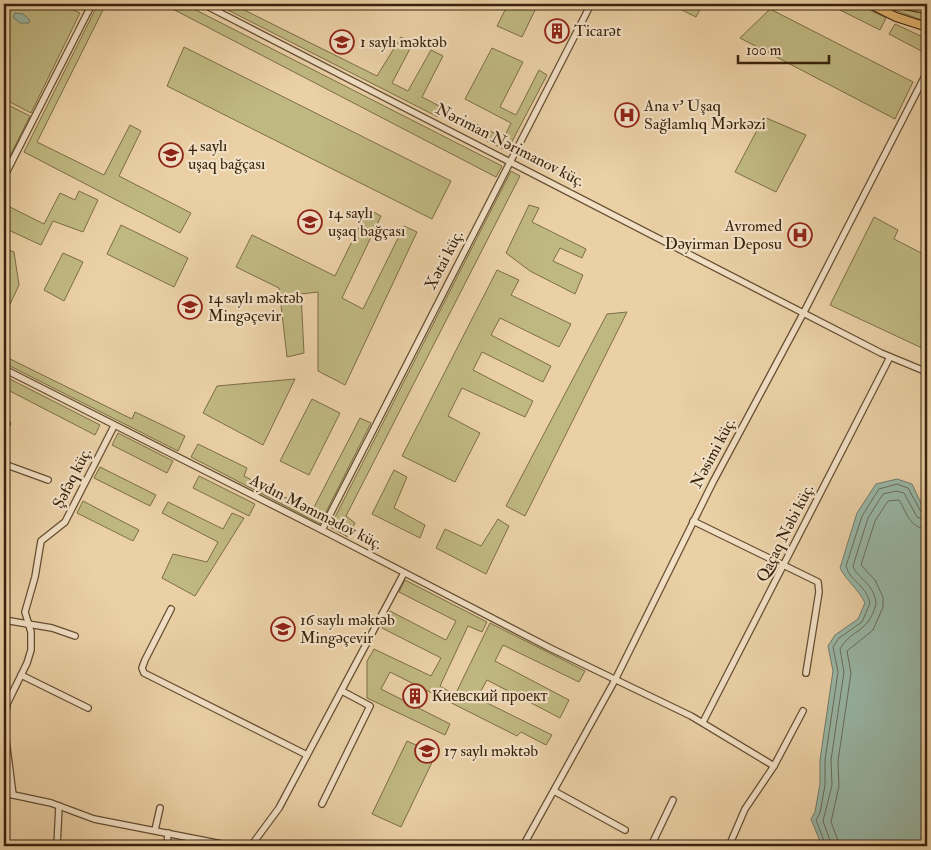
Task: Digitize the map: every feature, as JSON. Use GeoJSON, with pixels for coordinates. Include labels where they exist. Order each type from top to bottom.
{"type":"FeatureCollection","features":[{"type":"Feature","properties":{"kind":"main road"},"geometry":{"type":"LineString","coordinates":[[870,4],[896,17],[927,27]]}},
{"type":"Feature","properties":{"kind":"main road"},"geometry":{"type":"LineString","coordinates":[[899,4],[927,9]]}},
{"type":"Feature","properties":{"kind":"street"},"geometry":{"type":"LineString","coordinates":[[4,177],[92,4]]}},
{"type":"Feature","properties":{"kind":"street","name":"Nəriman Nərimanov küç."},"geometry":{"type":"LineString","coordinates":[[203,4],[890,357],[927,372]]}},
{"type":"Feature","properties":{"kind":"street","name":"Xətai küç."},"geometry":{"type":"LineString","coordinates":[[322,530],[591,4]]}},
{"type":"Feature","properties":{"kind":"street","name":"Nəsimi küç."},"geometry":{"type":"LineString","coordinates":[[523,846],[615,680],[693,521],[804,312],[927,72]]}},
{"type":"Feature","properties":{"kind":"street","name":"Qaçaq Nəbi küç."},"geometry":{"type":"LineString","coordinates":[[703,722],[890,357]]}},
{"type":"Feature","properties":{"kind":"street","name":"Aydın Məmmədov küç."},"geometry":{"type":"LineString","coordinates":[[4,369],[615,680],[703,722],[774,766]]}},
{"type":"Feature","properties":{"kind":"street","name":"Şəfəq küç."},"geometry":{"type":"LineString","coordinates":[[13,795],[6,732],[6,712],[7,704],[27,663],[32,640],[25,612],[35,577],[41,541],[64,522],[114,426]]}},
{"type":"Feature","properties":{"kind":"street"},"geometry":{"type":"LineString","coordinates":[[4,464],[48,480]]}},
{"type":"Feature","properties":{"kind":"street"},"geometry":{"type":"LineString","coordinates":[[693,521],[818,582],[820,585],[806,673]]}},
{"type":"Feature","properties":{"kind":"street"},"geometry":{"type":"LineString","coordinates":[[251,846],[279,808],[404,573]]}},
{"type":"Feature","properties":{"kind":"street"},"geometry":{"type":"LineString","coordinates":[[171,609],[145,660],[142,668],[144,673],[307,755]]}},
{"type":"Feature","properties":{"kind":"street"},"geometry":{"type":"LineString","coordinates":[[4,620],[52,628],[75,636]]}},
{"type":"Feature","properties":{"kind":"street"},"geometry":{"type":"LineString","coordinates":[[21,675],[88,708]]}},
{"type":"Feature","properties":{"kind":"street"},"geometry":{"type":"LineString","coordinates":[[322,804],[370,706],[342,691]]}},
{"type":"Feature","properties":{"kind":"street"},"geometry":{"type":"LineString","coordinates":[[729,846],[745,809],[774,766],[803,712]]}},
{"type":"Feature","properties":{"kind":"street"},"geometry":{"type":"LineString","coordinates":[[554,791],[625,830]]}},
{"type":"Feature","properties":{"kind":"street"},"geometry":{"type":"LineString","coordinates":[[4,793],[58,806],[94,819],[232,846]]}},
{"type":"Feature","properties":{"kind":"street"},"geometry":{"type":"LineString","coordinates":[[651,846],[673,800]]}},
{"type":"Feature","properties":{"kind":"street"},"geometry":{"type":"LineString","coordinates":[[57,846],[58,806]]}},
{"type":"Feature","properties":{"kind":"street"},"geometry":{"type":"LineString","coordinates":[[155,830],[160,808]]}},
{"type":"Feature","properties":{"kind":"street"},"geometry":{"type":"LineString","coordinates":[[167,846],[168,832]]}},
{"type":"Feature","properties":{"kind":"shaded area"},"geometry":{"type":"Polygon","coordinates":[[[4,4],[60,4],[80,13],[31,113],[4,99],[4,4]]]}},
{"type":"Feature","properties":{"kind":"shaded area"},"geometry":{"type":"Polygon","coordinates":[[[98,4],[106,4],[37,142],[104,175],[130,125],[141,131],[119,176],[191,213],[180,233],[24,152],[98,4]]]}},
{"type":"Feature","properties":{"kind":"shaded area"},"geometry":{"type":"Polygon","coordinates":[[[163,4],[184,4],[502,166],[496,177],[163,4]]]}},
{"type":"Feature","properties":{"kind":"shaded area"},"geometry":{"type":"Polygon","coordinates":[[[216,4],[232,4],[377,76],[401,37],[413,43],[392,83],[408,91],[431,50],[443,56],[422,97],[443,108],[438,117],[216,4]]]}},
{"type":"Feature","properties":{"kind":"shaded area"},"geometry":{"type":"Polygon","coordinates":[[[508,4],[538,4],[522,37],[497,26],[508,4]]]}},
{"type":"Feature","properties":{"kind":"shaded area"},"geometry":{"type":"Polygon","coordinates":[[[670,4],[703,4],[696,17],[670,4]]]}},
{"type":"Feature","properties":{"kind":"shaded area"},"geometry":{"type":"Polygon","coordinates":[[[828,4],[858,4],[886,18],[880,30],[828,4]]]}},
{"type":"Feature","properties":{"kind":"shaded area"},"geometry":{"type":"Polygon","coordinates":[[[889,8],[927,14],[927,22],[889,8]]]}},
{"type":"Feature","properties":{"kind":"shaded area"},"geometry":{"type":"Polygon","coordinates":[[[770,9],[913,82],[895,119],[740,38],[770,9]]]}},
{"type":"Feature","properties":{"kind":"shaded area"},"geometry":{"type":"Polygon","coordinates":[[[895,24],[927,39],[927,54],[889,34],[895,24]]]}},
{"type":"Feature","properties":{"kind":"shaded area"},"geometry":{"type":"Polygon","coordinates":[[[184,47],[451,181],[432,219],[167,86],[184,47]]]}},
{"type":"Feature","properties":{"kind":"shaded area"},"geometry":{"type":"Polygon","coordinates":[[[492,48],[523,62],[500,107],[516,115],[539,70],[547,75],[507,151],[464,129],[462,117],[504,138],[511,123],[465,99],[492,48]]]}},
{"type":"Feature","properties":{"kind":"shaded area"},"geometry":{"type":"Polygon","coordinates":[[[4,103],[30,116],[4,168],[4,103]]]}},
{"type":"Feature","properties":{"kind":"shaded area"},"geometry":{"type":"Polygon","coordinates":[[[764,117],[806,135],[776,192],[735,172],[764,117]]]}},
{"type":"Feature","properties":{"kind":"shaded area"},"geometry":{"type":"Polygon","coordinates":[[[511,171],[520,176],[346,516],[355,523],[348,537],[330,527],[511,171]]]}},
{"type":"Feature","properties":{"kind":"shaded area"},"geometry":{"type":"Polygon","coordinates":[[[79,191],[98,200],[83,232],[53,221],[41,245],[4,228],[4,204],[44,224],[60,193],[75,200],[79,191]]]}},
{"type":"Feature","properties":{"kind":"shaded area"},"geometry":{"type":"Polygon","coordinates":[[[529,205],[539,208],[532,222],[586,249],[582,258],[560,248],[553,261],[583,275],[575,294],[530,271],[506,253],[529,205]]]}},
{"type":"Feature","properties":{"kind":"shaded area"},"geometry":{"type":"Polygon","coordinates":[[[368,209],[381,216],[342,298],[363,309],[404,226],[417,232],[345,385],[318,371],[318,292],[301,294],[304,353],[287,357],[279,288],[236,267],[252,235],[335,276],[368,209]]]}},
{"type":"Feature","properties":{"kind":"shaded area"},"geometry":{"type":"Polygon","coordinates":[[[874,217],[898,230],[894,239],[927,256],[927,342],[924,349],[830,305],[874,217]]]}},
{"type":"Feature","properties":{"kind":"shaded area"},"geometry":{"type":"Polygon","coordinates":[[[121,225],[188,258],[174,287],[107,254],[121,225]]]}},
{"type":"Feature","properties":{"kind":"shaded area"},"geometry":{"type":"Polygon","coordinates":[[[6,249],[14,252],[19,285],[4,317],[4,254],[6,249]]]}},
{"type":"Feature","properties":{"kind":"shaded area"},"geometry":{"type":"Polygon","coordinates":[[[63,253],[83,262],[64,301],[44,290],[63,253]]]}},
{"type":"Feature","properties":{"kind":"shaded area"},"geometry":{"type":"Polygon","coordinates":[[[497,270],[519,280],[511,295],[571,324],[559,347],[500,318],[491,335],[551,366],[543,382],[482,352],[473,370],[533,401],[525,417],[462,388],[448,416],[480,433],[455,482],[402,456],[497,270]]]}},
{"type":"Feature","properties":{"kind":"shaded area"},"geometry":{"type":"Polygon","coordinates":[[[627,312],[525,516],[506,506],[607,314],[627,312]]]}},
{"type":"Feature","properties":{"kind":"shaded area"},"geometry":{"type":"Polygon","coordinates":[[[4,356],[132,419],[135,412],[185,436],[178,451],[4,363],[4,356]]]}},
{"type":"Feature","properties":{"kind":"shaded area"},"geometry":{"type":"Polygon","coordinates":[[[4,376],[100,425],[95,435],[4,388],[4,376]]]}},
{"type":"Feature","properties":{"kind":"shaded area"},"geometry":{"type":"Polygon","coordinates":[[[295,379],[263,445],[203,413],[217,386],[295,379]]]}},
{"type":"Feature","properties":{"kind":"shaded area"},"geometry":{"type":"Polygon","coordinates":[[[312,399],[340,413],[309,475],[280,461],[312,399]]]}},
{"type":"Feature","properties":{"kind":"shaded area"},"geometry":{"type":"Polygon","coordinates":[[[360,418],[371,423],[320,524],[191,457],[198,444],[247,468],[244,476],[312,511],[360,418]]]}},
{"type":"Feature","properties":{"kind":"shaded area"},"geometry":{"type":"Polygon","coordinates":[[[118,433],[173,461],[167,473],[112,445],[118,433]]]}},
{"type":"Feature","properties":{"kind":"shaded area"},"geometry":{"type":"Polygon","coordinates":[[[100,467],[156,495],[150,506],[94,478],[100,467]]]}},
{"type":"Feature","properties":{"kind":"shaded area"},"geometry":{"type":"Polygon","coordinates":[[[394,470],[407,477],[394,508],[425,525],[420,538],[372,514],[394,470]]]}},
{"type":"Feature","properties":{"kind":"shaded area"},"geometry":{"type":"Polygon","coordinates":[[[199,476],[255,504],[249,516],[193,488],[199,476]]]}},
{"type":"Feature","properties":{"kind":"shaded area"},"geometry":{"type":"Polygon","coordinates":[[[83,501],[139,530],[133,541],[77,513],[83,501]]]}},
{"type":"Feature","properties":{"kind":"shaded area"},"geometry":{"type":"Polygon","coordinates":[[[168,502],[223,529],[232,513],[244,518],[195,596],[162,578],[173,554],[207,562],[218,542],[162,513],[168,502]]]}},
{"type":"Feature","properties":{"kind":"shaded area"},"geometry":{"type":"Polygon","coordinates":[[[498,519],[509,526],[486,574],[436,548],[445,529],[481,546],[498,519]]]}},
{"type":"Feature","properties":{"kind":"shaded area"},"geometry":{"type":"Polygon","coordinates":[[[405,580],[487,622],[482,632],[468,626],[440,686],[455,695],[490,623],[585,671],[579,682],[503,645],[495,661],[569,700],[560,718],[487,680],[477,698],[552,735],[546,745],[521,732],[517,736],[390,672],[381,689],[450,724],[445,735],[367,698],[367,661],[374,649],[431,676],[441,658],[382,628],[390,611],[446,640],[456,621],[399,592],[405,580]]]}},
{"type":"Feature","properties":{"kind":"shaded area"},"geometry":{"type":"Polygon","coordinates":[[[407,741],[436,754],[401,827],[372,814],[407,741]]]}},
{"type":"Feature","properties":{"kind":"water"},"geometry":{"type":"Polygon","coordinates":[[[15,13],[23,14],[30,20],[29,23],[20,23],[13,17],[15,13]]]}},
{"type":"Feature","properties":{"kind":"water"},"geometry":{"type":"Polygon","coordinates":[[[897,479],[912,484],[927,516],[927,846],[822,846],[811,819],[815,812],[820,784],[820,760],[833,671],[828,646],[835,635],[858,619],[865,603],[840,568],[857,513],[876,484],[897,479]]]}},
{"type":"Feature","properties":{"kind":"place","name":"Ticarət"},"geometry":{"type":"Point","coordinates":[557,31]}},
{"type":"Feature","properties":{"kind":"place","name":"1 saylı məktəb"},"geometry":{"type":"Point","coordinates":[342,42]}},
{"type":"Feature","properties":{"kind":"place","name":"Ana v' Uşaq Sağlamlıq Mərkəzi"},"geometry":{"type":"Point","coordinates":[627,115]}},
{"type":"Feature","properties":{"kind":"place","name":"4 saylı uşaq bağçası"},"geometry":{"type":"Point","coordinates":[171,155]}},
{"type":"Feature","properties":{"kind":"place","name":"14 saylı uşaq bağçası"},"geometry":{"type":"Point","coordinates":[310,222]}},
{"type":"Feature","properties":{"kind":"place","name":"Avromed Dəyirman Deposu"},"geometry":{"type":"Point","coordinates":[800,235]}},
{"type":"Feature","properties":{"kind":"place","name":"14 saylı məktəb Mingəçevir"},"geometry":{"type":"Point","coordinates":[190,307]}},
{"type":"Feature","properties":{"kind":"place","name":"16 saylı məktəb Mingəçevir"},"geometry":{"type":"Point","coordinates":[283,629]}},
{"type":"Feature","properties":{"kind":"place","name":"Киевский проект"},"geometry":{"type":"Point","coordinates":[415,696]}},
{"type":"Feature","properties":{"kind":"place","name":"17 saylı məktəb"},"geometry":{"type":"Point","coordinates":[427,751]}}]}
